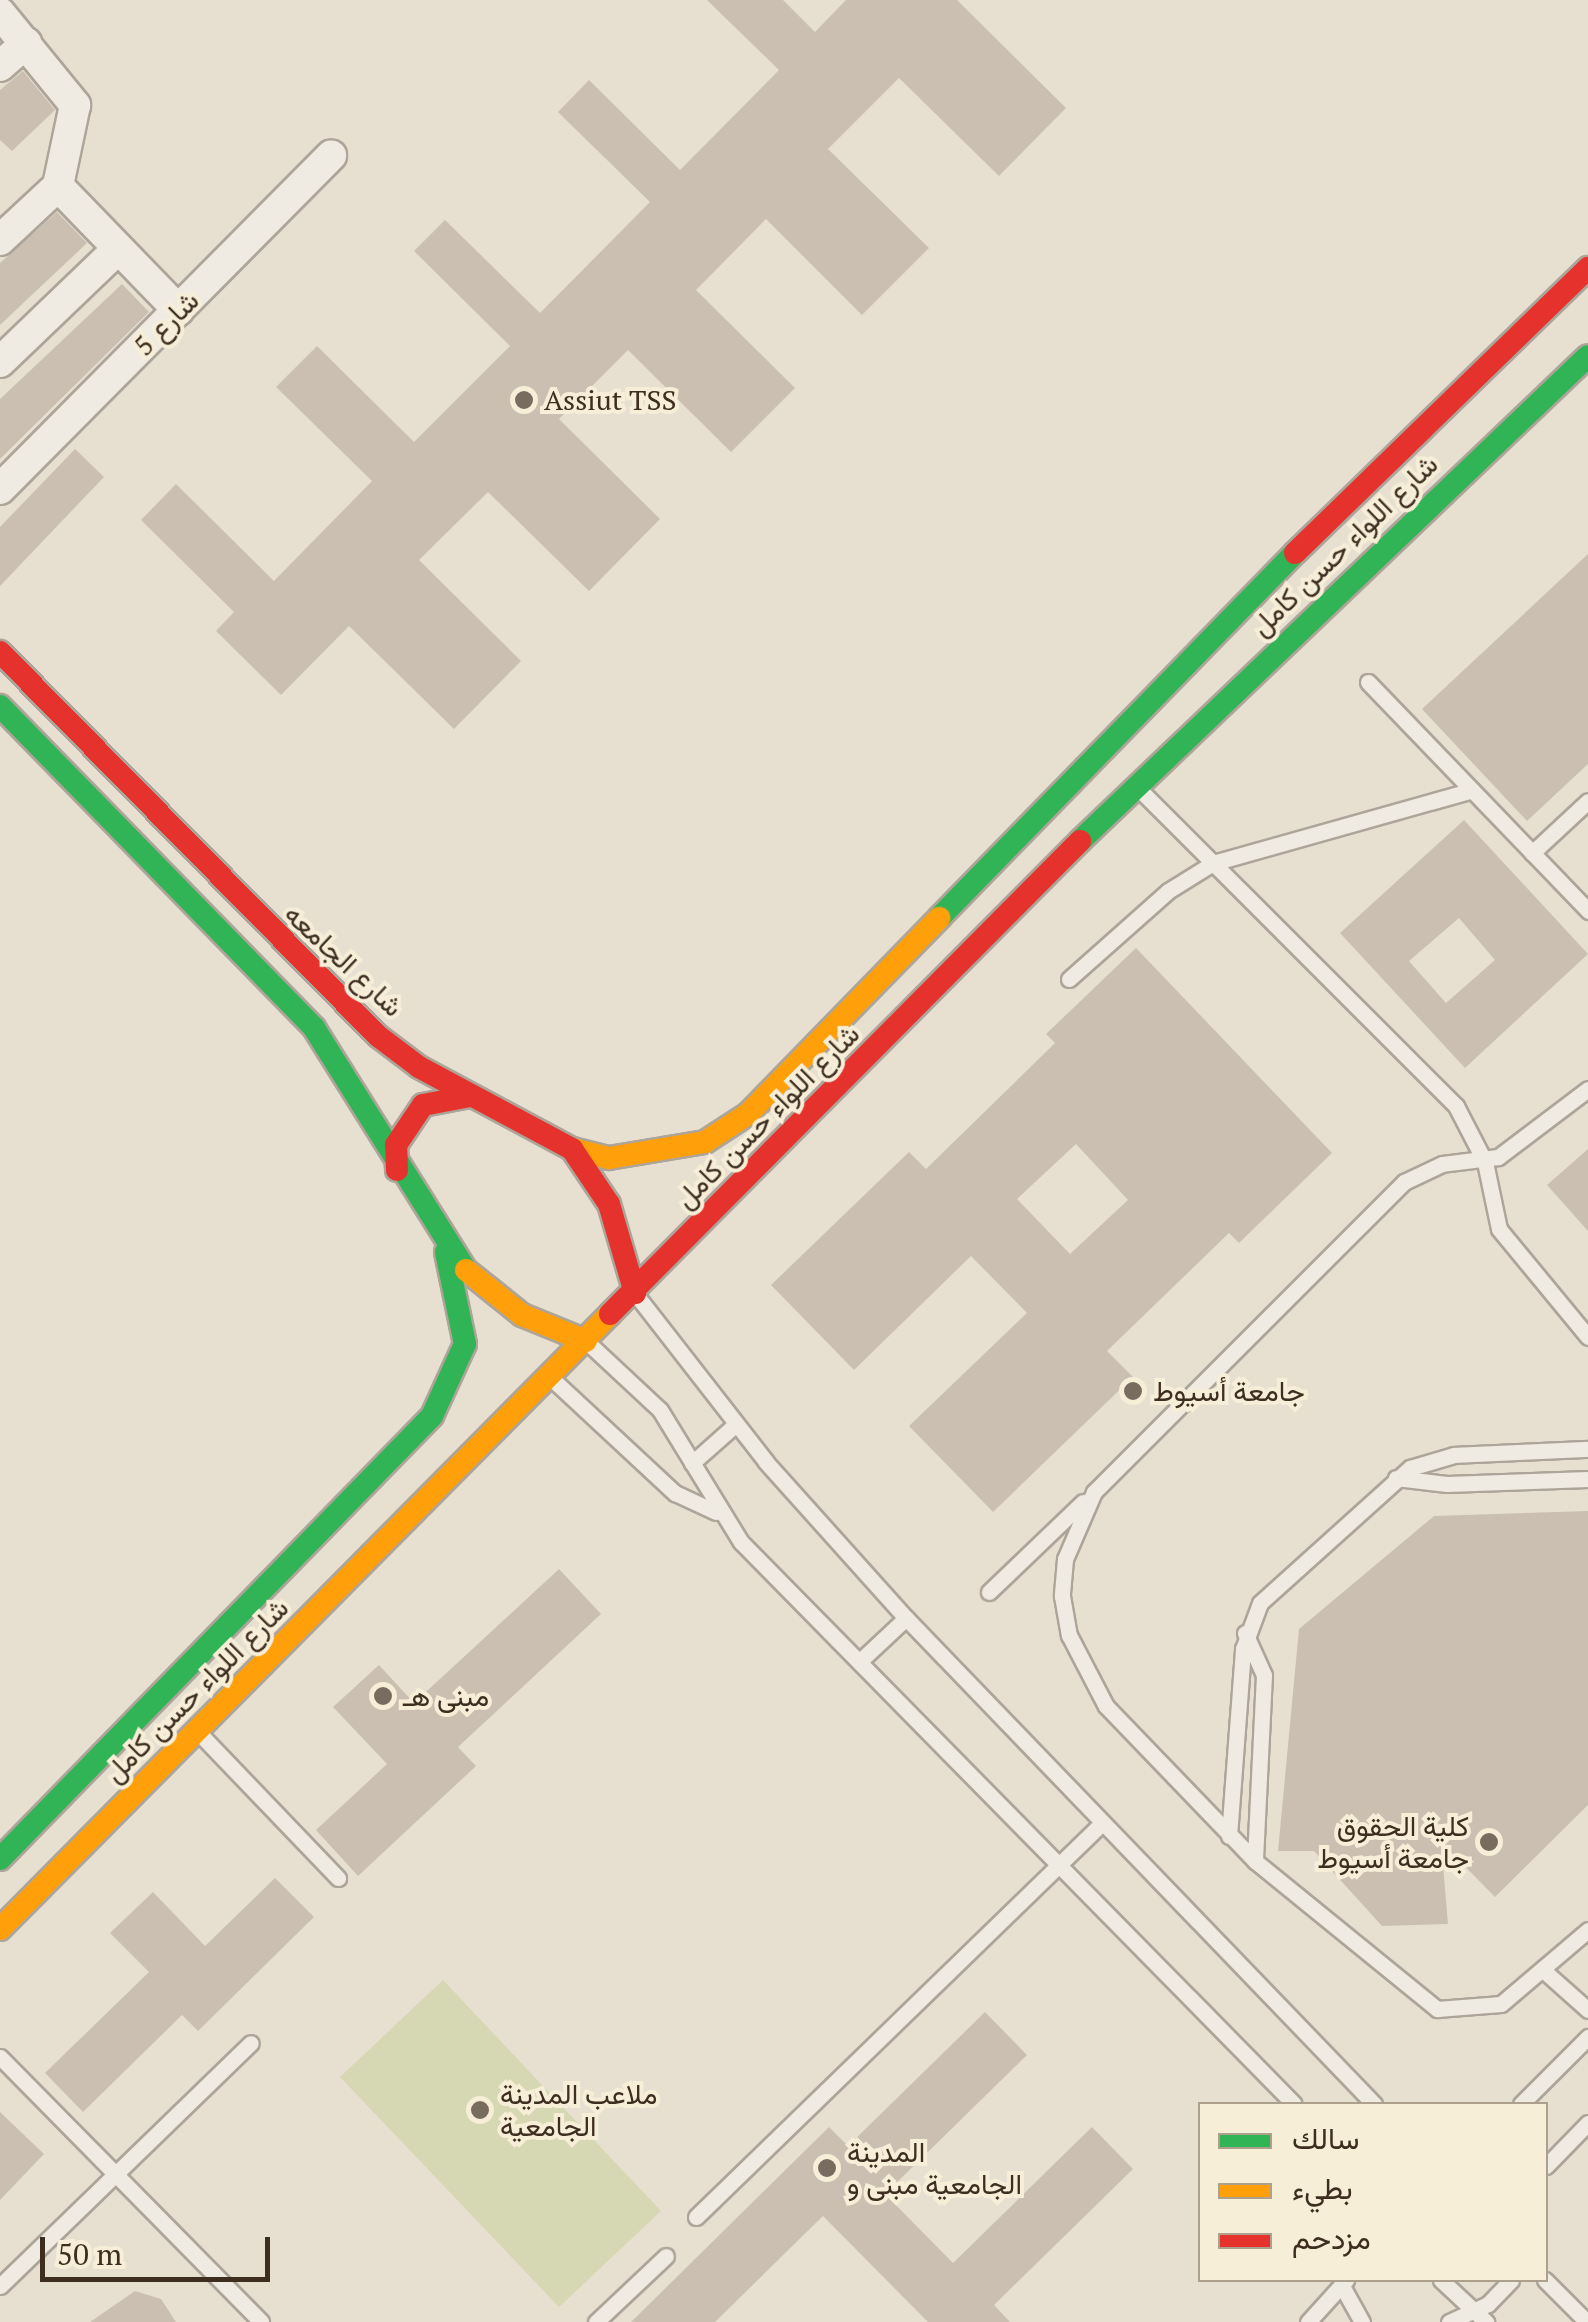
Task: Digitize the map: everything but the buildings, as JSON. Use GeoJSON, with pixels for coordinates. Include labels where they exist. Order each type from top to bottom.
{"type":"FeatureCollection","features":[{"type":"Feature","properties":{"kind":"main road","name":"شارع اللواء حسن كامل"},"geometry":{"type":"LineString","coordinates":[[572,1149],[609,1158],[662,1154],[705,1142],[748,1114],[1418,428],[1588,268]]}},
{"type":"Feature","properties":{"kind":"main road","name":"شارع اللواء حسن كامل"},"geometry":{"type":"LineString","coordinates":[[0,1929],[1135,786],[1588,356]]}},
{"type":"Feature","properties":{"kind":"main road"},"geometry":{"type":"LineString","coordinates":[[1418,428],[1460,476]]}},
{"type":"Feature","properties":{"kind":"main road","name":"شارع الجامعه"},"geometry":{"type":"LineString","coordinates":[[0,652],[378,1036],[470,1096],[572,1149],[609,1204],[635,1292]]}},
{"type":"Feature","properties":{"kind":"main road"},"geometry":{"type":"LineString","coordinates":[[0,706],[303,1017],[342,1067],[397,1170],[445,1247],[508,1306],[586,1341]]}},
{"type":"Feature","properties":{"kind":"main road"},"geometry":{"type":"LineString","coordinates":[[342,1067],[378,1036]]}},
{"type":"Feature","properties":{"kind":"main road"},"geometry":{"type":"LineString","coordinates":[[397,1170],[396,1145],[422,1105],[470,1096]]}},
{"type":"Feature","properties":{"kind":"main road","name":"شارع اللواء حسن كامل"},"geometry":{"type":"LineString","coordinates":[[0,1859],[432,1416],[465,1344],[445,1247]]}},
{"type":"Feature","properties":{"kind":"street"},"geometry":{"type":"LineString","coordinates":[[0,13],[75,104],[58,186],[0,240]]}},
{"type":"Feature","properties":{"kind":"street"},"geometry":{"type":"LineString","coordinates":[[0,66],[26,42]]}},
{"type":"Feature","properties":{"kind":"street","name":"شارع 5"},"geometry":{"type":"LineString","coordinates":[[0,489],[331,156]]}},
{"type":"Feature","properties":{"kind":"street"},"geometry":{"type":"LineString","coordinates":[[58,186],[178,310]]}},
{"type":"Feature","properties":{"kind":"street"},"geometry":{"type":"LineString","coordinates":[[0,362],[118,249]]}},
{"type":"Feature","properties":{"kind":"lane"},"geometry":{"type":"LineString","coordinates":[[1368,682],[1588,912]]}},
{"type":"Feature","properties":{"kind":"lane"},"geometry":{"type":"LineString","coordinates":[[1135,786],[1456,1106],[1486,1162],[1499,1229],[1588,1337]]}},
{"type":"Feature","properties":{"kind":"lane"},"geometry":{"type":"LineString","coordinates":[[1069,979],[1168,891],[1213,863],[1472,790]]}},
{"type":"Feature","properties":{"kind":"lane"},"geometry":{"type":"LineString","coordinates":[[1532,852],[1588,801]]}},
{"type":"Feature","properties":{"kind":"lane"},"geometry":{"type":"LineString","coordinates":[[989,1592],[1404,1182],[1442,1164],[1486,1162],[1588,1089]]}},
{"type":"Feature","properties":{"kind":"lane"},"geometry":{"type":"LineString","coordinates":[[635,1292],[736,1424],[906,1618],[1099,1826],[1372,2102]]}},
{"type":"Feature","properties":{"kind":"lane"},"geometry":{"type":"LineString","coordinates":[[586,1341],[638,1384],[692,1462],[716,1512],[1292,2102]]}},
{"type":"Feature","properties":{"kind":"lane"},"geometry":{"type":"LineString","coordinates":[[550,1377],[675,1494],[716,1512]]}},
{"type":"Feature","properties":{"kind":"lane"},"geometry":{"type":"LineString","coordinates":[[692,1462],[736,1424]]}},
{"type":"Feature","properties":{"kind":"lane"},"geometry":{"type":"LineString","coordinates":[[1229,1836],[1245,1633],[1260,1603],[1396,1478],[1440,1457],[1588,1449]]}},
{"type":"Feature","properties":{"kind":"lane"},"geometry":{"type":"LineString","coordinates":[[1396,1478],[1588,1479]]}},
{"type":"Feature","properties":{"kind":"lane"},"geometry":{"type":"LineString","coordinates":[[1094,1492],[1065,1559],[1069,1635],[1106,1706],[1255,1861],[1437,2010],[1501,2004],[1588,1930]]}},
{"type":"Feature","properties":{"kind":"lane"},"geometry":{"type":"LineString","coordinates":[[860,1661],[906,1618]]}},
{"type":"Feature","properties":{"kind":"lane"},"geometry":{"type":"LineString","coordinates":[[1245,1633],[1264,1675],[1255,1861]]}},
{"type":"Feature","properties":{"kind":"lane"},"geometry":{"type":"LineString","coordinates":[[197,1731],[338,1878]]}},
{"type":"Feature","properties":{"kind":"lane"},"geometry":{"type":"LineString","coordinates":[[696,2217],[1099,1826]]}},
{"type":"Feature","properties":{"kind":"lane"},"geometry":{"type":"LineString","coordinates":[[1543,1970],[1588,2010]]}},
{"type":"Feature","properties":{"kind":"lane"},"geometry":{"type":"LineString","coordinates":[[1523,2102],[1588,2037]]}},
{"type":"Feature","properties":{"kind":"lane"},"geometry":{"type":"LineString","coordinates":[[0,2286],[251,2043]]}},
{"type":"Feature","properties":{"kind":"lane"},"geometry":{"type":"LineString","coordinates":[[0,2057],[261,2322]]}},
{"type":"Feature","properties":{"kind":"lane"},"geometry":{"type":"LineString","coordinates":[[1548,2164],[1588,2123]]}},
{"type":"Feature","properties":{"kind":"lane"},"geometry":{"type":"LineString","coordinates":[[596,2322],[666,2256]]}},
{"type":"Feature","properties":{"kind":"lane"},"geometry":{"type":"LineString","coordinates":[[1443,2282],[1481,2317]]}},
{"type":"Feature","properties":{"kind":"lane"},"geometry":{"type":"LineString","coordinates":[[1449,2322],[1481,2317],[1508,2282]]}},
{"type":"Feature","properties":{"kind":"lane"},"geometry":{"type":"LineString","coordinates":[[1546,2282],[1587,2322]]}},
{"type":"Feature","properties":{"kind":"lane"},"geometry":{"type":"LineString","coordinates":[[1308,2322],[1344,2283],[1362,2322]]}},
{"type":"Feature","properties":{"kind":"green space"},"geometry":{"type":"Polygon","coordinates":[[[443,1980],[661,2211],[559,2307],[340,2077],[443,1980]]]}},
{"type":"Feature","properties":{"kind":"traffic: fast"},"geometry":{"type":"LineString","coordinates":[[1080,841],[1588,356]]}},
{"type":"Feature","properties":{"kind":"traffic: fast"},"geometry":{"type":"LineString","coordinates":[[939,918],[1295,553]]}},
{"type":"Feature","properties":{"kind":"traffic: fast"},"geometry":{"type":"LineString","coordinates":[[0,706],[314,1028],[466,1270]]}},
{"type":"Feature","properties":{"kind":"traffic: fast"},"geometry":{"type":"LineString","coordinates":[[0,1859],[432,1416],[465,1344],[446,1252]]}},
{"type":"Feature","properties":{"kind":"traffic: slow"},"geometry":{"type":"LineString","coordinates":[[572,1149],[609,1158],[705,1142],[748,1114],[939,918]]}},
{"type":"Feature","properties":{"kind":"traffic: slow"},"geometry":{"type":"LineString","coordinates":[[466,1270],[522,1315],[586,1341]]}},
{"type":"Feature","properties":{"kind":"traffic: slow"},"geometry":{"type":"LineString","coordinates":[[0,1929],[610,1314]]}},
{"type":"Feature","properties":{"kind":"traffic: jam"},"geometry":{"type":"LineString","coordinates":[[1295,553],[1588,268]]}},
{"type":"Feature","properties":{"kind":"traffic: jam"},"geometry":{"type":"LineString","coordinates":[[0,652],[378,1036],[419,1067],[572,1149],[609,1204],[635,1293]]}},
{"type":"Feature","properties":{"kind":"traffic: jam"},"geometry":{"type":"LineString","coordinates":[[610,1314],[1080,841]]}},
{"type":"Feature","properties":{"kind":"traffic: jam"},"geometry":{"type":"LineString","coordinates":[[397,1170],[396,1145],[423,1105],[470,1096]]}},
{"type":"Feature","properties":{"kind":"place","name":"Assiut TSS"},"geometry":{"type":"Point","coordinates":[524,400]}},
{"type":"Feature","properties":{"kind":"place","name":"جامعة أسيوط"},"geometry":{"type":"Point","coordinates":[1133,1391]}},
{"type":"Feature","properties":{"kind":"place","name":"مبنى هـ"},"geometry":{"type":"Point","coordinates":[383,1696]}},
{"type":"Feature","properties":{"kind":"place","name":"كلية الحقوق جامعة أسيوط"},"geometry":{"type":"Point","coordinates":[1489,1842]}},
{"type":"Feature","properties":{"kind":"place","name":"ملاعب المدينة الجامعية"},"geometry":{"type":"Point","coordinates":[480,2110]}},
{"type":"Feature","properties":{"kind":"place","name":"المدينة الجامعية مبنى و"},"geometry":{"type":"Point","coordinates":[827,2168]}}]}
